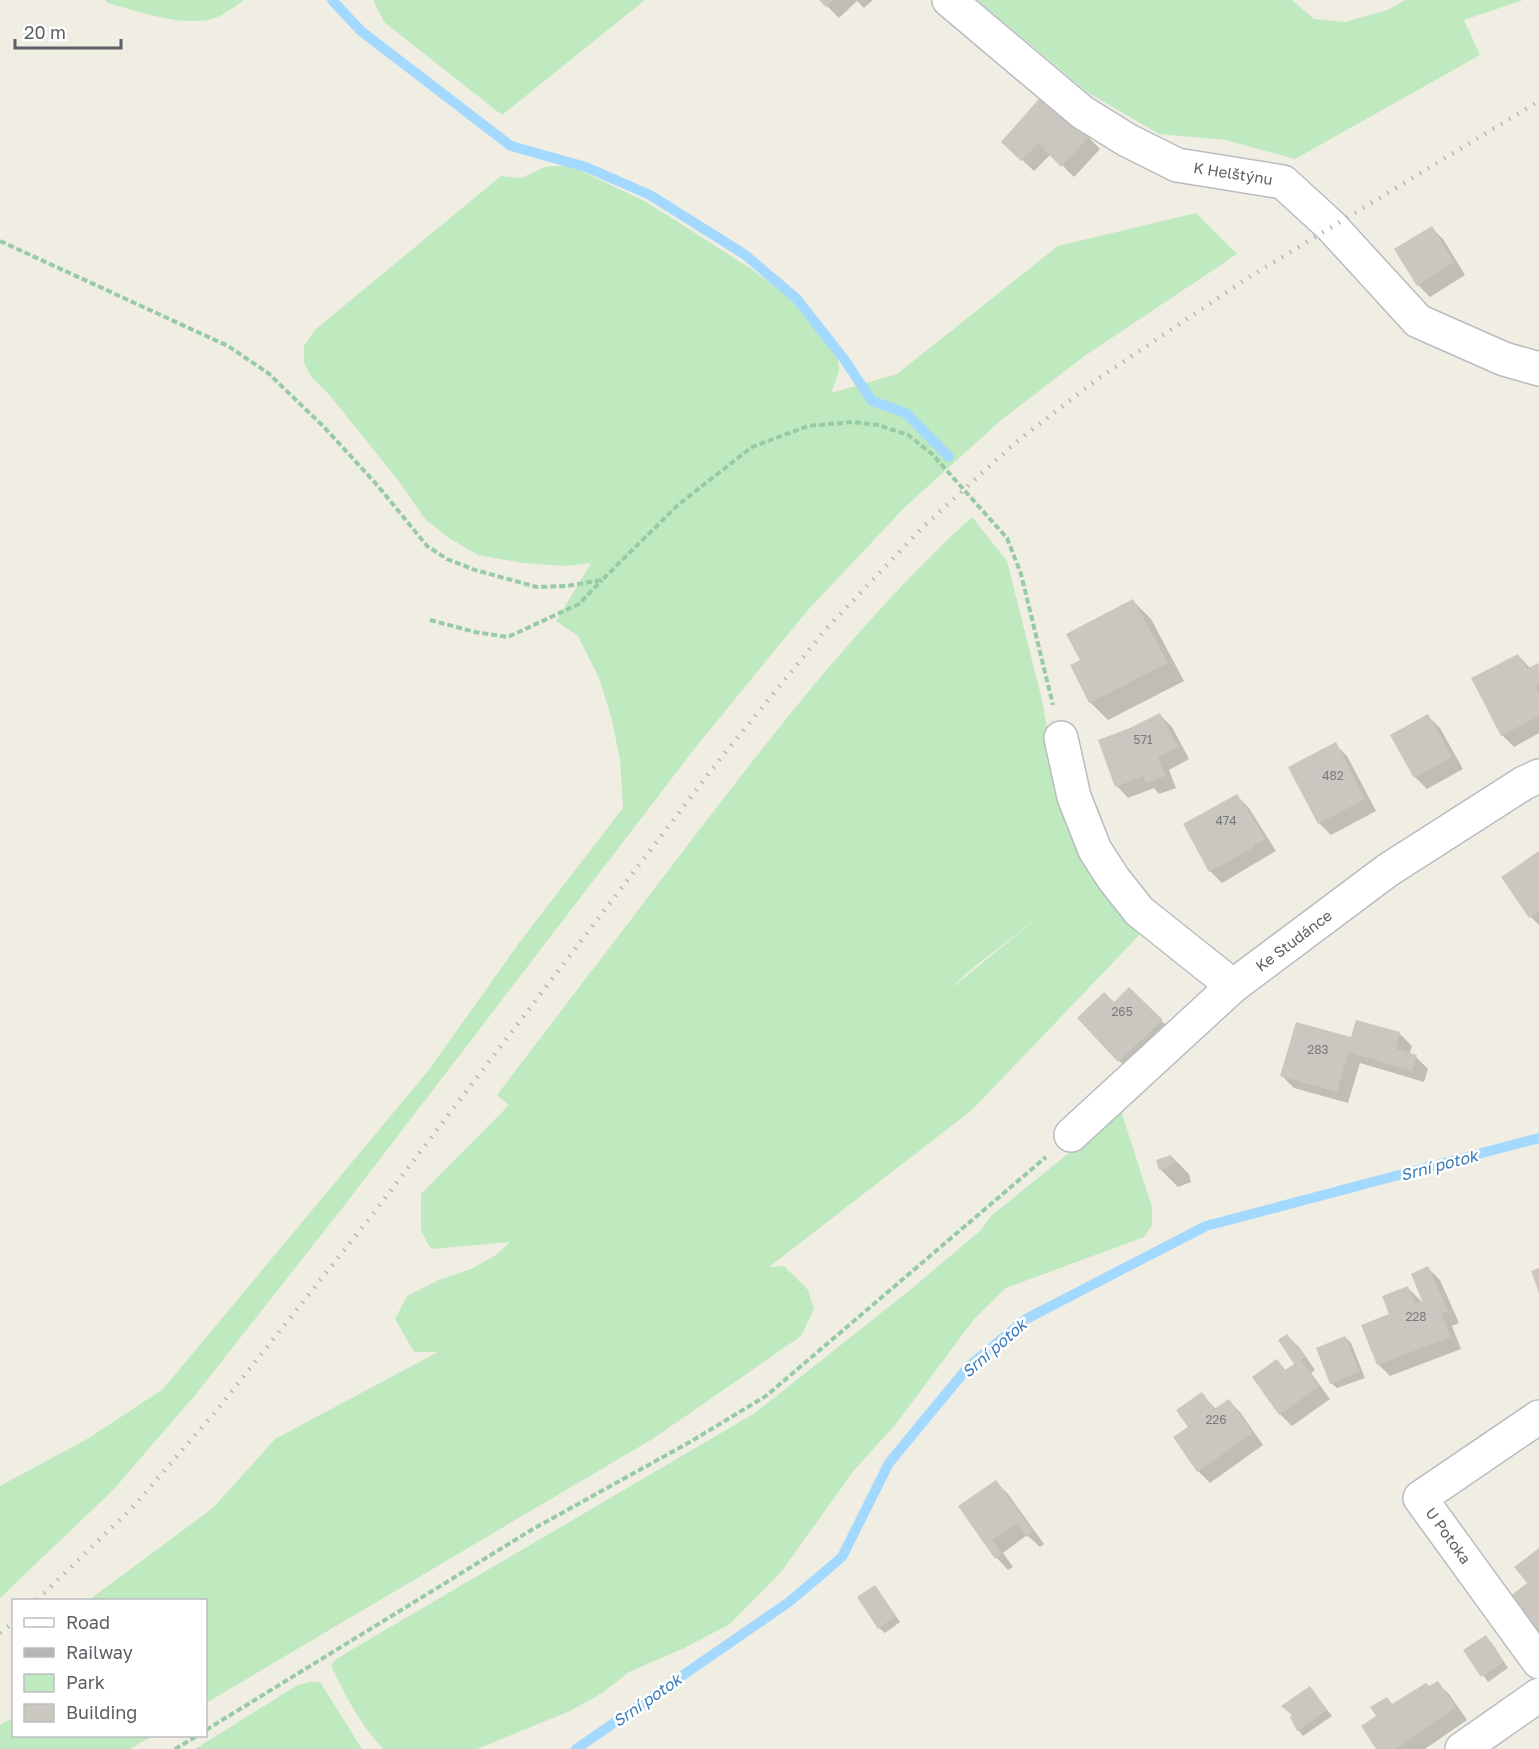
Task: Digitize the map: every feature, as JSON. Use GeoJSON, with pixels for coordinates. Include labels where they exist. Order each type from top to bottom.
{"type":"FeatureCollection","features":[{"type":"Feature","properties":{"kind":"street","name":"K Helštýnu"},"geometry":{"type":"LineString","coordinates":[[949,0],[1082,111],[1127,140],[1177,165],[1283,182],[1331,226],[1418,321],[1504,358],[1539,369]]}},
{"type":"Feature","properties":{"kind":"street"},"geometry":{"type":"LineString","coordinates":[[1061,738],[1074,798],[1095,849],[1113,878],[1139,911],[1233,986]]}},
{"type":"Feature","properties":{"kind":"street","name":"Ke Studánce"},"geometry":{"type":"LineString","coordinates":[[1071,1135],[1233,986],[1388,870],[1524,783],[1539,776]]}},
{"type":"Feature","properties":{"kind":"street","name":"U Potoka"},"geometry":{"type":"LineString","coordinates":[[1539,1417],[1420,1498],[1539,1662]]}},
{"type":"Feature","properties":{"kind":"street"},"geometry":{"type":"LineString","coordinates":[[1462,1749],[1539,1695]]}},
{"type":"Feature","properties":{"kind":"path"},"geometry":{"type":"LineString","coordinates":[[0,241],[228,345],[268,373],[324,427],[378,486],[428,546],[447,559],[475,570],[537,587],[567,586],[602,580]]}},
{"type":"Feature","properties":{"kind":"path"},"geometry":{"type":"LineString","coordinates":[[430,620],[476,632],[508,637],[579,604],[679,504],[752,447],[808,426],[853,422],[878,425],[908,435],[932,454],[1007,538],[1021,574],[1061,738]]}},
{"type":"Feature","properties":{"kind":"path"},"geometry":{"type":"LineString","coordinates":[[207,1730],[533,1529],[690,1442],[766,1396],[1071,1135]]}},
{"type":"Feature","properties":{"kind":"path"},"geometry":{"type":"LineString","coordinates":[[176,1749],[195,1737]]}},
{"type":"Feature","properties":{"kind":"green space"},"geometry":{"type":"Polygon","coordinates":[[[105,0],[244,0],[217,17],[207,20],[183,21],[108,3],[105,0]]]}},
{"type":"Feature","properties":{"kind":"green space"},"geometry":{"type":"Polygon","coordinates":[[[373,0],[645,0],[502,115],[384,22],[373,0]]]}},
{"type":"Feature","properties":{"kind":"green space"},"geometry":{"type":"Polygon","coordinates":[[[977,0],[1292,0],[1314,19],[1345,22],[1388,10],[1405,0],[1523,0],[1464,20],[1480,55],[1295,159],[1226,140],[1159,134],[1087,92],[977,0]]]}},
{"type":"Feature","properties":{"kind":"green space"},"geometry":{"type":"Polygon","coordinates":[[[569,165],[648,203],[753,270],[791,299],[838,357],[839,371],[831,393],[897,374],[1058,246],[1196,213],[1237,254],[1083,357],[999,422],[905,507],[807,611],[695,748],[347,1202],[196,1394],[113,1490],[0,1598],[0,1486],[89,1438],[163,1389],[428,1071],[519,943],[623,808],[620,760],[612,720],[599,678],[578,636],[556,621],[591,563],[563,566],[523,563],[478,555],[449,538],[425,519],[398,480],[327,392],[312,378],[304,363],[304,346],[316,329],[501,176],[521,178],[545,167],[569,165]]]}},
{"type":"Feature","properties":{"kind":"green space"},"geometry":{"type":"Polygon","coordinates":[[[972,517],[1007,561],[1042,700],[1061,805],[1091,875],[1145,929],[972,1110],[769,1267],[784,1266],[808,1290],[814,1309],[801,1336],[654,1438],[207,1702],[207,1599],[90,1599],[213,1508],[275,1439],[438,1352],[414,1352],[395,1319],[407,1296],[439,1280],[471,1269],[496,1255],[510,1242],[431,1249],[421,1231],[421,1194],[509,1105],[497,1095],[788,717],[822,675],[895,594],[972,517]],[[1042,914],[969,971],[954,986],[1042,914]]]}},
{"type":"Feature","properties":{"kind":"green space"},"geometry":{"type":"Polygon","coordinates":[[[1121,1111],[1152,1207],[1152,1225],[1144,1237],[1006,1288],[974,1319],[896,1424],[855,1469],[781,1572],[730,1624],[684,1648],[629,1672],[602,1693],[570,1711],[477,1749],[383,1749],[374,1739],[354,1709],[331,1665],[336,1659],[755,1413],[910,1290],[980,1231],[991,1216],[1121,1111]]]}},
{"type":"Feature","properties":{"kind":"green space"},"geometry":{"type":"Polygon","coordinates":[[[309,1682],[320,1682],[362,1749],[195,1749],[296,1686],[309,1682]]]}},
{"type":"Feature","properties":{"kind":"green space"},"geometry":{"type":"Polygon","coordinates":[[[12,1719],[12,1737],[150,1737],[130,1749],[0,1749],[0,1725],[12,1719]]]}},
{"type":"Feature","properties":{"kind":"building"},"geometry":{"type":"Polygon","coordinates":[[[819,0],[833,0],[826,7],[819,0]]]}},
{"type":"Feature","properties":{"kind":"building"},"geometry":{"type":"Polygon","coordinates":[[[1045,92],[1090,136],[1061,167],[1038,143],[1021,161],[1001,142],[1045,92]]]}},
{"type":"Feature","properties":{"kind":"building"},"geometry":{"type":"Polygon","coordinates":[[[1432,226],[1454,262],[1417,286],[1394,249],[1432,226]]]}},
{"type":"Feature","properties":{"kind":"building"},"geometry":{"type":"Polygon","coordinates":[[[1133,599],[1168,663],[1089,703],[1070,665],[1080,660],[1066,634],[1133,599]]]}},
{"type":"Feature","properties":{"kind":"building"},"geometry":{"type":"Polygon","coordinates":[[[1518,654],[1527,669],[1538,663],[1539,685],[1536,687],[1539,693],[1539,716],[1501,736],[1471,678],[1518,654]]]}},
{"type":"Feature","properties":{"kind":"building"},"geometry":{"type":"Polygon","coordinates":[[[1160,713],[1178,747],[1158,757],[1165,776],[1146,783],[1144,776],[1115,787],[1098,740],[1160,713]]]}},
{"type":"Feature","properties":{"kind":"building"},"geometry":{"type":"Polygon","coordinates":[[[1428,714],[1452,757],[1414,778],[1390,735],[1428,714]]]}},
{"type":"Feature","properties":{"kind":"building"},"geometry":{"type":"Polygon","coordinates":[[[1336,742],[1365,799],[1318,824],[1288,767],[1336,742]]]}},
{"type":"Feature","properties":{"kind":"building"},"geometry":{"type":"Polygon","coordinates":[[[1237,794],[1266,839],[1209,872],[1183,824],[1237,794]]]}},
{"type":"Feature","properties":{"kind":"building"},"geometry":{"type":"Polygon","coordinates":[[[1539,851],[1539,911],[1529,918],[1501,877],[1539,851]]]}},
{"type":"Feature","properties":{"kind":"building"},"geometry":{"type":"Polygon","coordinates":[[[1129,987],[1163,1020],[1118,1062],[1077,1018],[1104,992],[1114,1002],[1129,987]]]}},
{"type":"Feature","properties":{"kind":"building"},"geometry":{"type":"Polygon","coordinates":[[[1356,1020],[1400,1032],[1396,1049],[1417,1055],[1412,1071],[1348,1052],[1337,1092],[1280,1076],[1296,1022],[1351,1037],[1356,1020]]]}},
{"type":"Feature","properties":{"kind":"building"},"geometry":{"type":"Polygon","coordinates":[[[1171,1155],[1174,1164],[1159,1170],[1156,1160],[1171,1155]]]}},
{"type":"Feature","properties":{"kind":"building"},"geometry":{"type":"Polygon","coordinates":[[[1428,1266],[1448,1311],[1441,1314],[1451,1337],[1377,1365],[1361,1325],[1389,1314],[1382,1296],[1408,1286],[1415,1304],[1422,1301],[1411,1274],[1428,1266]]]}},
{"type":"Feature","properties":{"kind":"building"},"geometry":{"type":"Polygon","coordinates":[[[1539,1268],[1539,1293],[1531,1271],[1539,1268]]]}},
{"type":"Feature","properties":{"kind":"building"},"geometry":{"type":"Polygon","coordinates":[[[1287,1334],[1305,1357],[1301,1360],[1319,1387],[1279,1415],[1252,1377],[1277,1359],[1285,1370],[1294,1364],[1278,1340],[1287,1334]]]}},
{"type":"Feature","properties":{"kind":"building"},"geometry":{"type":"Polygon","coordinates":[[[1345,1336],[1360,1372],[1330,1384],[1316,1348],[1345,1336]]]}},
{"type":"Feature","properties":{"kind":"building"},"geometry":{"type":"Polygon","coordinates":[[[1202,1392],[1214,1409],[1229,1399],[1253,1433],[1197,1472],[1173,1437],[1188,1427],[1176,1410],[1202,1392]]]}},
{"type":"Feature","properties":{"kind":"building"},"geometry":{"type":"Polygon","coordinates":[[[996,1480],[1033,1532],[1027,1537],[1017,1523],[992,1540],[1002,1554],[995,1559],[958,1506],[996,1480]]]}},
{"type":"Feature","properties":{"kind":"building"},"geometry":{"type":"Polygon","coordinates":[[[1539,1548],[1539,1636],[1510,1596],[1527,1583],[1514,1567],[1539,1548]]]}},
{"type":"Feature","properties":{"kind":"building"},"geometry":{"type":"Polygon","coordinates":[[[875,1585],[896,1616],[878,1629],[857,1597],[875,1585]]]}},
{"type":"Feature","properties":{"kind":"building"},"geometry":{"type":"Polygon","coordinates":[[[1486,1635],[1504,1662],[1481,1677],[1463,1650],[1486,1635]]]}},
{"type":"Feature","properties":{"kind":"building"},"geometry":{"type":"Polygon","coordinates":[[[1438,1681],[1456,1707],[1396,1749],[1376,1749],[1361,1726],[1376,1716],[1370,1707],[1387,1697],[1392,1704],[1426,1683],[1429,1686],[1438,1681]]]}},
{"type":"Feature","properties":{"kind":"building"},"geometry":{"type":"Polygon","coordinates":[[[1310,1686],[1327,1710],[1297,1731],[1290,1717],[1292,1715],[1281,1706],[1310,1686]]]}},
{"type":"Feature","properties":{"kind":"waterway"},"geometry":{"type":"LineString","coordinates":[[332,0],[361,31],[511,146],[586,167],[650,195],[744,254],[796,298],[844,359],[872,401],[906,413],[949,457]]}},
{"type":"Feature","properties":{"kind":"waterway","name":"Srní potok"},"geometry":{"type":"LineString","coordinates":[[576,1749],[789,1602],[842,1557],[889,1463],[969,1366],[1026,1319],[1206,1226],[1539,1138]]}},
{"type":"Feature","properties":{"kind":"railway"},"geometry":{"type":"LineString","coordinates":[[38,1599],[132,1508],[216,1411],[369,1219],[716,764],[826,629],[924,526],[1015,443],[1099,378],[1251,276],[1539,101]]}},
{"type":"Feature","properties":{"kind":"railway"},"geometry":{"type":"LineString","coordinates":[[0,1633],[12,1624]]}}]}
